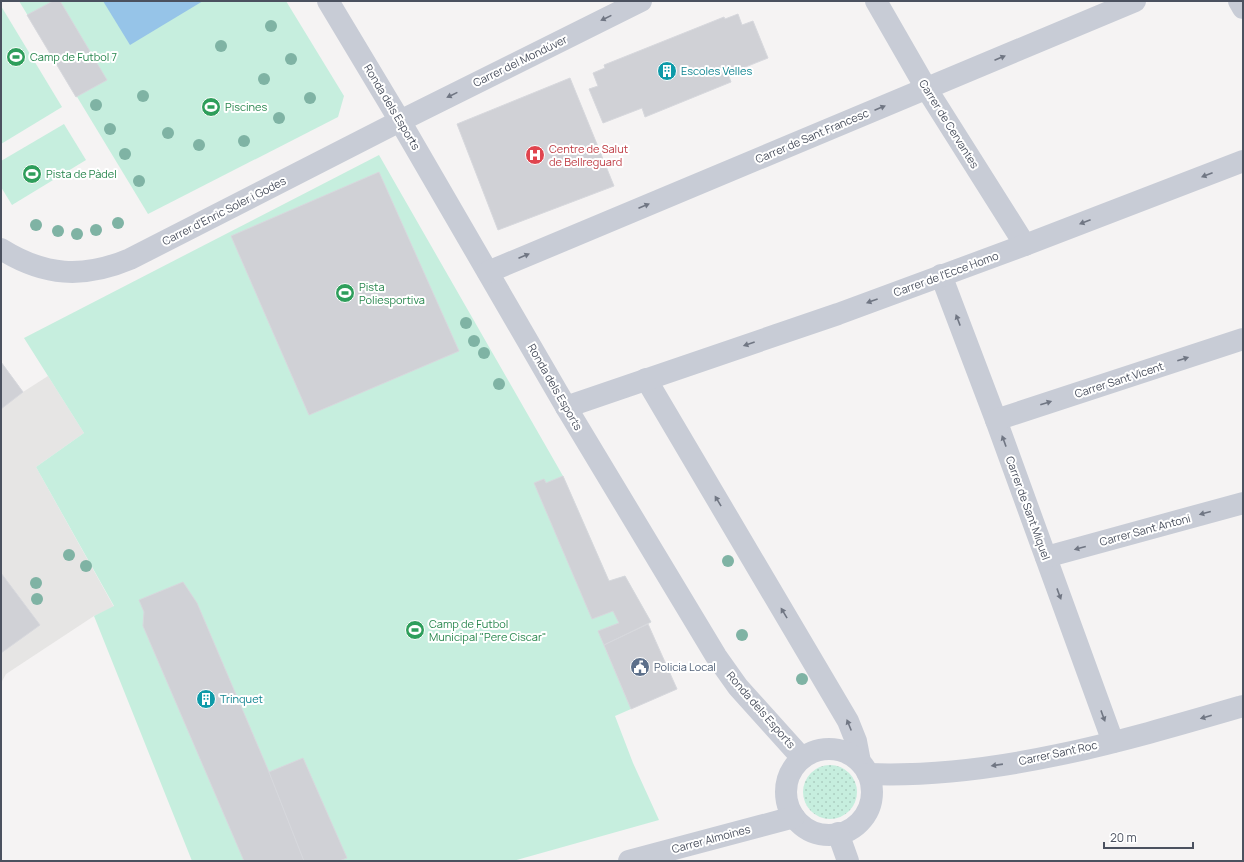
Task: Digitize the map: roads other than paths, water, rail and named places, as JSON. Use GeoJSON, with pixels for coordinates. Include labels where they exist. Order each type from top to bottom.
{"type":"FeatureCollection","features":[{"type":"Feature","properties":{"kind":"street","name":"Carrer del Mondúver"},"geometry":{"type":"LineString","coordinates":[[400,121],[640,1]]}},
{"type":"Feature","properties":{"kind":"street","name":"Carrer de Cervantes"},"geometry":{"type":"LineString","coordinates":[[876,1],[926,88],[1024,245]]}},
{"type":"Feature","properties":{"kind":"street","name":"Carrer de Sant Francesc"},"geometry":{"type":"LineString","coordinates":[[488,272],[1135,1]]}},
{"type":"Feature","properties":{"kind":"street"},"geometry":{"type":"LineString","coordinates":[[1239,1],[1243,8]]}},
{"type":"Feature","properties":{"kind":"street","name":"Ronda dels Esports"},"geometry":{"type":"LineString","coordinates":[[329,2],[566,406],[716,656],[738,687],[802,758]]}},
{"type":"Feature","properties":{"kind":"street","name":"Carrer d'Enric Soler i Godes"},"geometry":{"type":"LineString","coordinates":[[1,249],[12,256],[40,268],[69,272],[93,271],[114,266],[400,121]]}},
{"type":"Feature","properties":{"kind":"street","name":"Carrer de l'Ecce Homo"},"geometry":{"type":"LineString","coordinates":[[566,406],[838,314],[1243,161]]}},
{"type":"Feature","properties":{"kind":"street","name":"Carrer de Sant Miquel"},"geometry":{"type":"LineString","coordinates":[[941,276],[996,420],[1113,742]]}},
{"type":"Feature","properties":{"kind":"street","name":"Carrer Sant Vicent"},"geometry":{"type":"LineString","coordinates":[[996,420],[1243,339]]}},
{"type":"Feature","properties":{"kind":"street"},"geometry":{"type":"LineString","coordinates":[[646,379],[848,721],[856,741],[871,786],[871,800],[866,813],[858,823],[846,831],[838,833],[817,833],[804,827],[794,816],[787,803],[786,789],[789,775],[797,762],[802,758],[823,749],[836,750],[849,754],[864,768]]}},
{"type":"Feature","properties":{"kind":"street","name":"Carrer Sant Antoni"},"geometry":{"type":"LineString","coordinates":[[1046,557],[1243,503]]}},
{"type":"Feature","properties":{"kind":"street","name":"Carrer Sant Roc"},"geometry":{"type":"LineString","coordinates":[[864,768],[922,774],[1021,762],[1144,735],[1243,706]]}},
{"type":"Feature","properties":{"kind":"street","name":"Carrer Almoines"},"geometry":{"type":"LineString","coordinates":[[629,861],[794,816]]}},
{"type":"Feature","properties":{"kind":"street"},"geometry":{"type":"LineString","coordinates":[[838,833],[848,861]]}},
{"type":"Feature","properties":{"kind":"water"},"geometry":{"type":"Polygon","coordinates":[[[103,1],[203,1],[130,45],[103,1]]]}},
{"type":"Feature","properties":{"kind":"place","name":"Camp de Futbol 7"},"geometry":{"type":"Point","coordinates":[16,57]}},
{"type":"Feature","properties":{"kind":"place","name":"Escoles Velles"},"geometry":{"type":"Point","coordinates":[667,71]}},
{"type":"Feature","properties":{"kind":"place","name":"Piscines"},"geometry":{"type":"Point","coordinates":[211,107]}},
{"type":"Feature","properties":{"kind":"place","name":"Centre de Salut de Bellreguard"},"geometry":{"type":"Point","coordinates":[535,155]}},
{"type":"Feature","properties":{"kind":"place","name":"Pista de Pàdel"},"geometry":{"type":"Point","coordinates":[32,174]}},
{"type":"Feature","properties":{"kind":"place","name":"Pista Poliesportiva"},"geometry":{"type":"Point","coordinates":[345,293]}},
{"type":"Feature","properties":{"kind":"place","name":"Camp de Futbol Municipal \"Pere Ciscar\""},"geometry":{"type":"Point","coordinates":[415,630]}},
{"type":"Feature","properties":{"kind":"place","name":"Policia Local"},"geometry":{"type":"Point","coordinates":[640,667]}},
{"type":"Feature","properties":{"kind":"place","name":"Trinquet"},"geometry":{"type":"Point","coordinates":[206,699]}}]}
